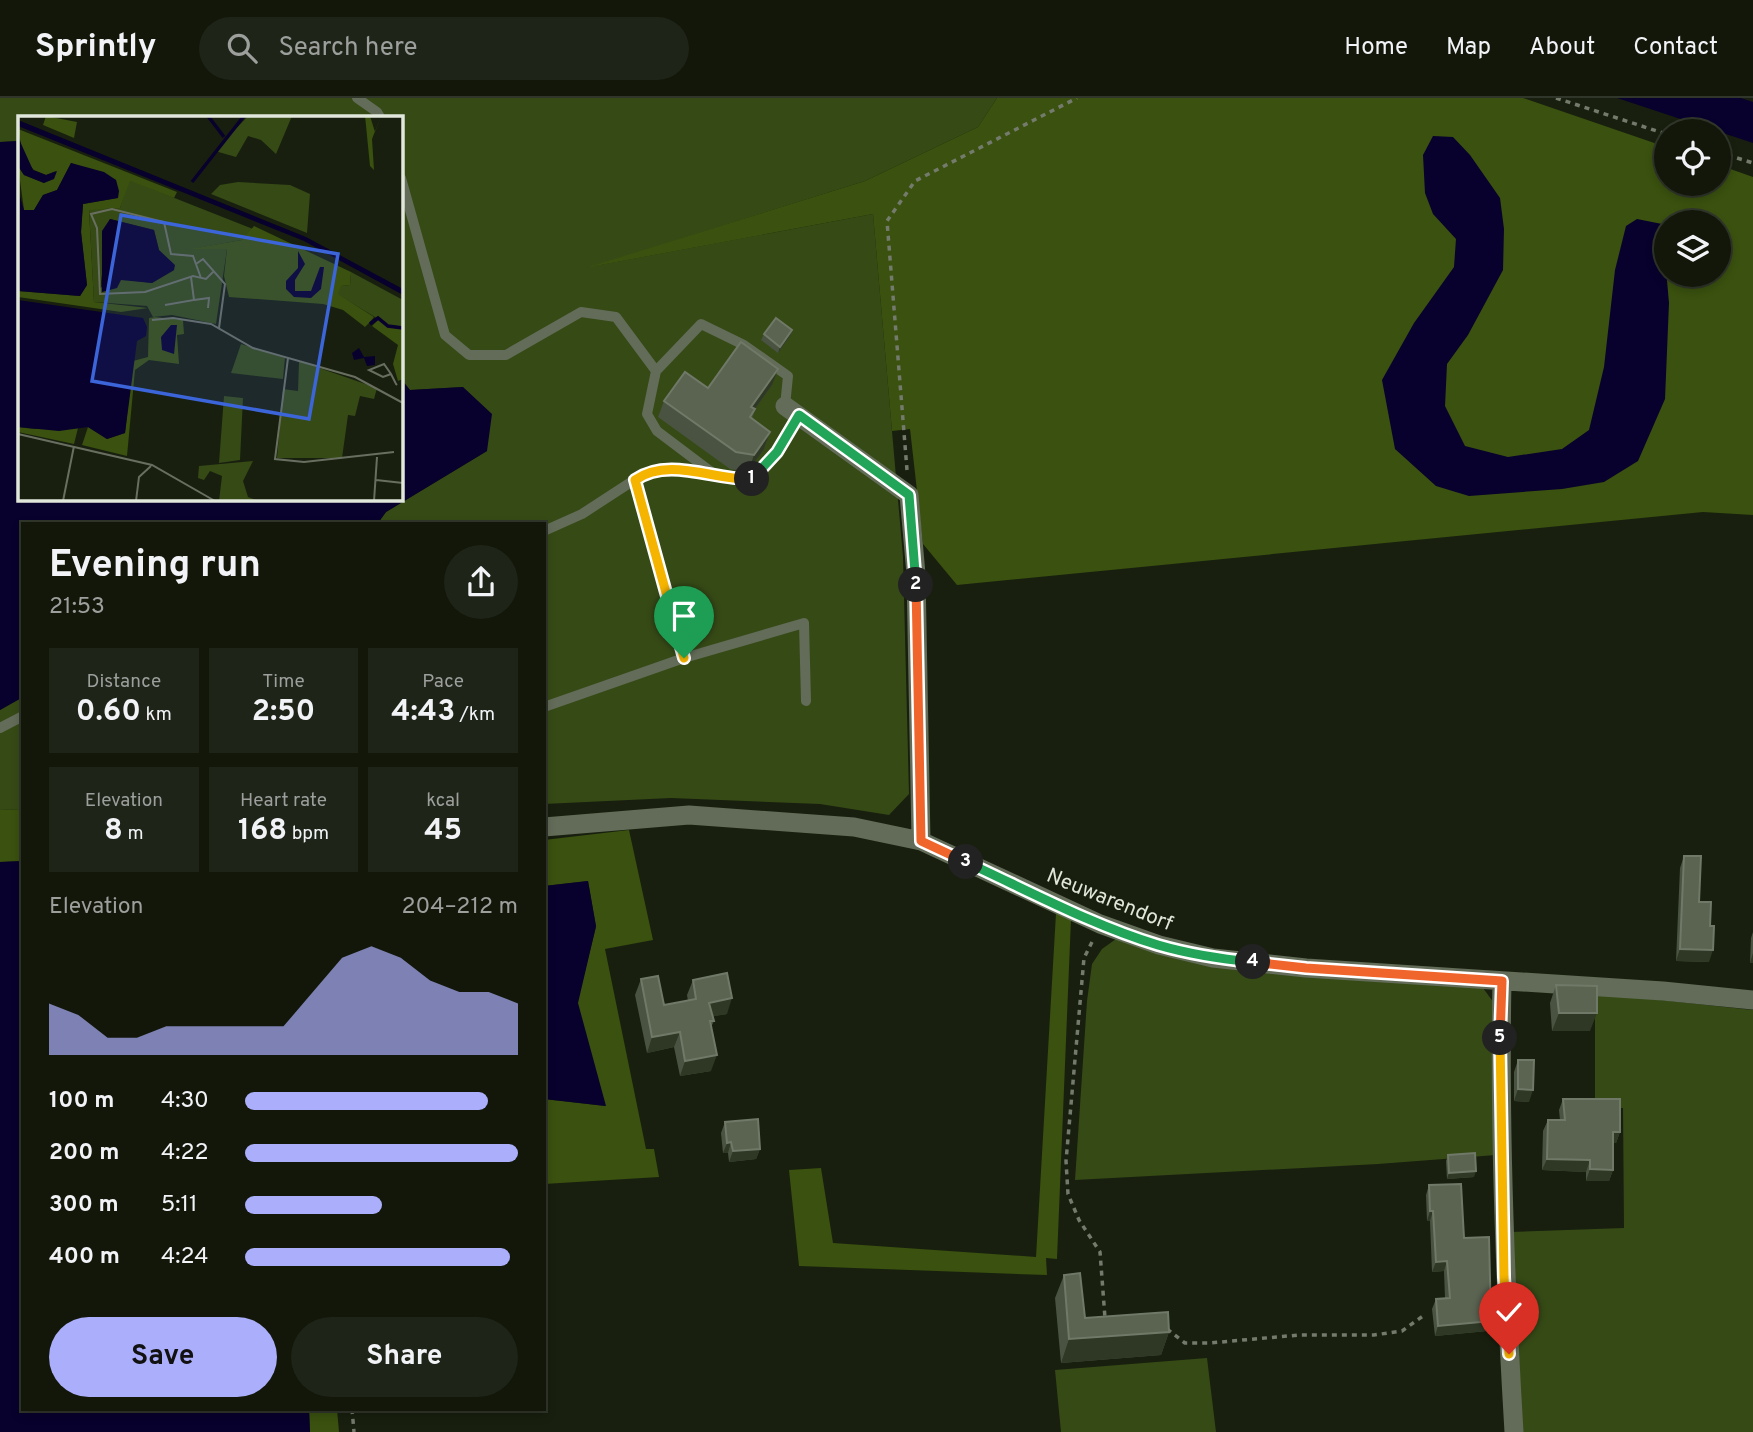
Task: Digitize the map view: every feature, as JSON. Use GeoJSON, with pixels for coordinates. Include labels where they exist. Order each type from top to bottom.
{"type":"FeatureCollection","features":[{"type":"Feature","properties":{"kind":"street"},"geometry":{"type":"LineString","coordinates":[[792,411],[909,495],[916,588],[921,841]]}},
{"type":"Feature","properties":{"kind":"street","name":"Neuwarendorf"},"geometry":{"type":"LineString","coordinates":[[546,827],[689,815],[854,827],[921,841],[1100,924],[1159,945],[1213,958],[1306,968],[1753,1000]]}},
{"type":"Feature","properties":{"kind":"street"},"geometry":{"type":"LineString","coordinates":[[1502,981],[1500,1056],[1504,1277],[1514,1432]]}},
{"type":"Feature","properties":{"kind":"lane"},"geometry":{"type":"LineString","coordinates":[[357,98],[379,116]]}},
{"type":"Feature","properties":{"kind":"lane"},"geometry":{"type":"LineString","coordinates":[[402,182],[445,335],[469,355],[506,355],[581,312],[616,317],[656,371]]}},
{"type":"Feature","properties":{"kind":"lane"},"geometry":{"type":"LineString","coordinates":[[546,530],[582,514],[645,473],[682,470],[751,480],[777,452],[792,411],[788,376],[744,345],[701,324],[656,371],[647,414],[657,431],[714,474]]}},
{"type":"Feature","properties":{"kind":"lane"},"geometry":{"type":"LineString","coordinates":[[635,480],[684,658]]}},
{"type":"Feature","properties":{"kind":"lane"},"geometry":{"type":"LineString","coordinates":[[546,706],[684,658],[804,623],[806,701]]}},
{"type":"Feature","properties":{"kind":"lane"},"geometry":{"type":"LineString","coordinates":[[0,728],[21,717]]}},
{"type":"Feature","properties":{"kind":"path"},"geometry":{"type":"LineString","coordinates":[[909,495],[887,221],[915,181],[1077,98]]}},
{"type":"Feature","properties":{"kind":"path"},"geometry":{"type":"LineString","coordinates":[[1556,98],[1654,130]]}},
{"type":"Feature","properties":{"kind":"path"},"geometry":{"type":"LineString","coordinates":[[1731,156],[1753,163]]}},
{"type":"Feature","properties":{"kind":"path"},"geometry":{"type":"LineString","coordinates":[[1100,924],[1084,958],[1066,1161],[1068,1194],[1079,1220],[1100,1252],[1105,1318]]}},
{"type":"Feature","properties":{"kind":"path"},"geometry":{"type":"LineString","coordinates":[[1166,1328],[1185,1343],[1210,1343],[1299,1335],[1374,1335],[1402,1331],[1423,1316]]}},
{"type":"Feature","properties":{"kind":"path"},"geometry":{"type":"LineString","coordinates":[[352,1411],[354,1432]]}},
{"type":"Feature","properties":{"kind":"green space"},"geometry":{"type":"Polygon","coordinates":[[[0,98],[997,98],[978,127],[865,181],[594,266],[873,214],[903,557],[909,794],[889,815],[820,804],[671,798],[546,804],[546,522],[379,522],[386,512],[487,451],[463,387],[410,390],[402,380],[402,116],[18,116],[18,141],[0,142],[0,98]]]}},
{"type":"Feature","properties":{"kind":"green space"},"geometry":{"type":"Polygon","coordinates":[[[997,98],[1523,98],[1654,143],[1654,196],[1731,196],[1731,169],[1753,177],[1753,515],[1703,512],[957,585],[923,544],[910,429],[892,431],[873,214],[585,268],[865,181],[978,127],[997,98]]]}},
{"type":"Feature","properties":{"kind":"green space"},"geometry":{"type":"Polygon","coordinates":[[[21,698],[21,809],[0,810],[0,710],[21,698]]]}},
{"type":"Feature","properties":{"kind":"green space"},"geometry":{"type":"Polygon","coordinates":[[[21,809],[21,861],[0,862],[0,810],[21,809]]]}},
{"type":"Feature","properties":{"kind":"green space"},"geometry":{"type":"Polygon","coordinates":[[[629,830],[653,940],[605,949],[646,1149],[654,1149],[659,1177],[546,1184],[546,1099],[605,1106],[577,1003],[596,927],[588,881],[546,886],[546,840],[629,830]]]}},
{"type":"Feature","properties":{"kind":"green space"},"geometry":{"type":"Polygon","coordinates":[[[1056,913],[1071,919],[1057,1259],[1046,1258],[1047,1275],[799,1266],[789,1170],[821,1168],[833,1243],[1036,1257],[1056,913]]]}},
{"type":"Feature","properties":{"kind":"green space"},"geometry":{"type":"Polygon","coordinates":[[[1116,939],[1483,988],[1494,1003],[1496,1155],[1075,1180],[1092,964],[1102,949],[1116,939]]]}},
{"type":"Feature","properties":{"kind":"green space"},"geometry":{"type":"Polygon","coordinates":[[[1595,993],[1753,1010],[1753,1432],[1522,1432],[1510,1232],[1624,1228],[1623,1108],[1595,1107],[1595,993]]]}},
{"type":"Feature","properties":{"kind":"green space"},"geometry":{"type":"Polygon","coordinates":[[[1207,1358],[1216,1432],[1061,1432],[1055,1370],[1207,1358]]]}},
{"type":"Feature","properties":{"kind":"green space"},"geometry":{"type":"Polygon","coordinates":[[[309,1411],[337,1411],[339,1432],[310,1432],[309,1411]]]}},
{"type":"Feature","properties":{"kind":"shaded area"},"geometry":{"type":"Polygon","coordinates":[[[1617,98],[1741,98],[1753,102],[1753,143],[1731,136],[1731,119],[1680,119],[1617,98]]]}},
{"type":"Feature","properties":{"kind":"shaded area"},"geometry":{"type":"Polygon","coordinates":[[[1433,136],[1453,137],[1470,155],[1500,198],[1504,229],[1503,270],[1468,335],[1447,364],[1445,406],[1465,446],[1508,457],[1562,449],[1589,430],[1604,367],[1615,270],[1626,226],[1637,219],[1654,222],[1654,287],[1668,287],[1669,303],[1665,399],[1638,461],[1604,482],[1562,489],[1469,496],[1436,486],[1395,449],[1382,380],[1414,323],[1454,267],[1456,239],[1433,214],[1425,193],[1423,155],[1433,136]]]}},
{"type":"Feature","properties":{"kind":"shaded area"},"geometry":{"type":"Polygon","coordinates":[[[18,141],[18,500],[402,500],[402,380],[410,390],[463,387],[492,414],[487,451],[386,512],[379,522],[21,522],[21,698],[0,710],[0,142],[18,141]]]}},
{"type":"Feature","properties":{"kind":"shaded area"},"geometry":{"type":"Polygon","coordinates":[[[21,861],[21,1411],[309,1411],[310,1432],[0,1432],[0,862],[21,861]]]}},
{"type":"Feature","properties":{"kind":"shaded area"},"geometry":{"type":"Polygon","coordinates":[[[588,881],[596,926],[578,1003],[606,1106],[546,1099],[546,886],[588,881]]]}},
{"type":"Feature","properties":{"kind":"building"},"geometry":{"type":"Polygon","coordinates":[[[776,318],[792,330],[780,347],[764,334],[776,318]]]}},
{"type":"Feature","properties":{"kind":"building"},"geometry":{"type":"Polygon","coordinates":[[[741,342],[778,369],[751,407],[755,409],[750,417],[770,432],[754,455],[736,452],[664,401],[685,372],[708,388],[741,342]]]}},
{"type":"Feature","properties":{"kind":"building"},"geometry":{"type":"Polygon","coordinates":[[[1684,856],[1701,856],[1699,902],[1711,902],[1713,950],[1680,949],[1684,856]]]}},
{"type":"Feature","properties":{"kind":"building"},"geometry":{"type":"Polygon","coordinates":[[[727,973],[732,998],[709,1003],[714,1021],[710,1021],[717,1055],[685,1061],[680,1032],[652,1037],[641,979],[658,976],[664,1005],[696,999],[693,980],[727,973]]]}},
{"type":"Feature","properties":{"kind":"building"},"geometry":{"type":"Polygon","coordinates":[[[1556,985],[1597,986],[1597,1013],[1559,1013],[1556,985]]]}},
{"type":"Feature","properties":{"kind":"building"},"geometry":{"type":"Polygon","coordinates":[[[1518,1060],[1534,1060],[1533,1090],[1518,1089],[1518,1060]]]}},
{"type":"Feature","properties":{"kind":"building"},"geometry":{"type":"Polygon","coordinates":[[[1563,1099],[1620,1099],[1620,1132],[1613,1132],[1613,1170],[1590,1169],[1590,1160],[1547,1159],[1548,1120],[1565,1120],[1563,1099]]]}},
{"type":"Feature","properties":{"kind":"building"},"geometry":{"type":"Polygon","coordinates":[[[758,1119],[760,1149],[733,1151],[731,1142],[727,1143],[725,1122],[758,1119]]]}},
{"type":"Feature","properties":{"kind":"building"},"geometry":{"type":"Polygon","coordinates":[[[1475,1153],[1476,1171],[1449,1173],[1448,1155],[1475,1153]]]}},
{"type":"Feature","properties":{"kind":"building"},"geometry":{"type":"Polygon","coordinates":[[[1461,1184],[1464,1238],[1489,1237],[1491,1321],[1438,1326],[1436,1299],[1450,1298],[1447,1261],[1436,1262],[1429,1185],[1461,1184]]]}},
{"type":"Feature","properties":{"kind":"building"},"geometry":{"type":"Polygon","coordinates":[[[1080,1273],[1085,1318],[1168,1312],[1169,1332],[1069,1339],[1064,1275],[1080,1273]]]}},
{"type":"Feature","properties":{"kind":"route"},"geometry":{"type":"LineString","coordinates":[[684,658],[635,480],[645,473],[682,470],[751,480],[777,452],[799,415],[909,495],[916,574],[921,841],[1100,924],[1159,945],[1213,958],[1306,968],[1502,981],[1501,1157],[1509,1354]]}}]}
